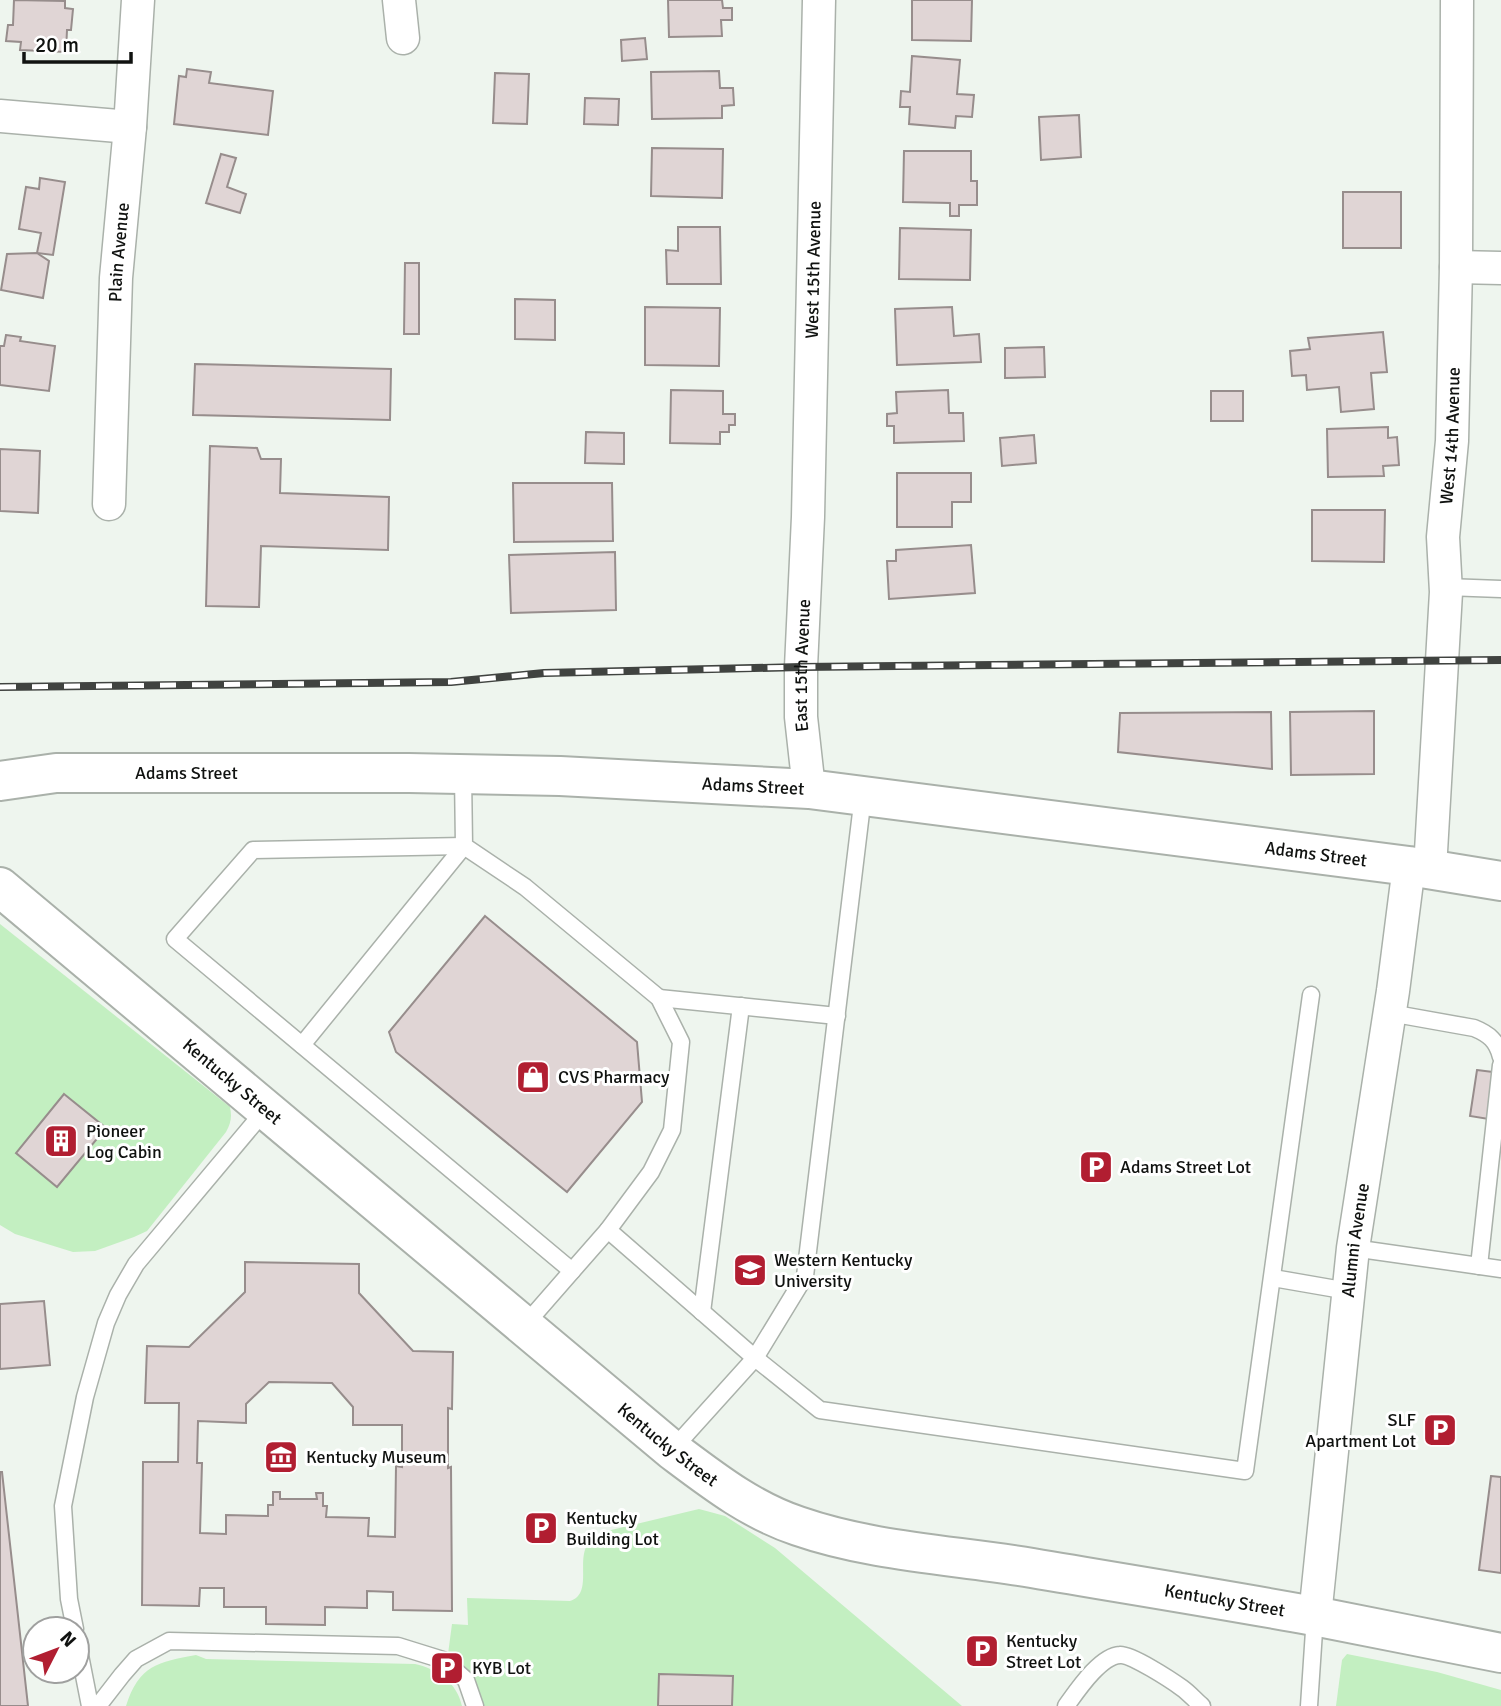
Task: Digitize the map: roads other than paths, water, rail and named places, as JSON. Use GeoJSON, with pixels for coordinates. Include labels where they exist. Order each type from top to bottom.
{"type":"FeatureCollection","features":[{"type":"Feature","properties":{"kind":"main road","name":"Adams Street"},"geometry":{"type":"LineString","coordinates":[[0,781],[56,773],[463,774],[560,776],[809,789],[1501,881]]}},
{"type":"Feature","properties":{"kind":"main road","name":"Kentucky Street"},"geometry":{"type":"LineString","coordinates":[[0,887],[671,1450],[726,1491],[755,1508],[798,1526],[844,1539],[1004,1563],[1315,1616],[1501,1653]]}},
{"type":"Feature","properties":{"kind":"street","name":"Plain Avenue"},"geometry":{"type":"LineString","coordinates":[[109,504],[116,278],[138,0]]}},
{"type":"Feature","properties":{"kind":"street"},"geometry":{"type":"LineString","coordinates":[[399,0],[403,38]]}},
{"type":"Feature","properties":{"kind":"street","name":"West 15th Avenue"},"geometry":{"type":"LineString","coordinates":[[807,539],[819,0]]}},
{"type":"Feature","properties":{"kind":"street","name":"West 14th Avenue"},"geometry":{"type":"LineString","coordinates":[[1419,868],[1446,587],[1443,537],[1452,441],[1456,267],[1457,0]]}},
{"type":"Feature","properties":{"kind":"street"},"geometry":{"type":"LineString","coordinates":[[0,116],[130,127]]}},
{"type":"Feature","properties":{"kind":"street"},"geometry":{"type":"LineString","coordinates":[[1456,267],[1501,268]]}},
{"type":"Feature","properties":{"kind":"street","name":"East 15th Avenue"},"geometry":{"type":"LineString","coordinates":[[807,539],[801,717],[809,789]]}},
{"type":"Feature","properties":{"kind":"street","name":"Alumni Avenue"},"geometry":{"type":"LineString","coordinates":[[1315,1616],[1353,1248],[1390,1013],[1419,868]]}},
{"type":"Feature","properties":{"kind":"lane"},"geometry":{"type":"LineString","coordinates":[[1446,587],[1501,589]]}},
{"type":"Feature","properties":{"kind":"lane"},"geometry":{"type":"LineString","coordinates":[[302,1045],[464,846],[463,774]]}},
{"type":"Feature","properties":{"kind":"lane"},"geometry":{"type":"LineString","coordinates":[[671,1450],[755,1358],[805,1276],[863,796]]}},
{"type":"Feature","properties":{"kind":"lane"},"geometry":{"type":"LineString","coordinates":[[524,1326],[608,1230],[651,1172],[672,1130],[681,1042],[659,998],[525,887],[464,846],[253,850],[175,939],[572,1271]]}},
{"type":"Feature","properties":{"kind":"lane"},"geometry":{"type":"LineString","coordinates":[[608,1230],[755,1358],[820,1410],[1245,1471],[1311,995]]}},
{"type":"Feature","properties":{"kind":"lane"},"geometry":{"type":"LineString","coordinates":[[659,998],[837,1016]]}},
{"type":"Feature","properties":{"kind":"lane"},"geometry":{"type":"LineString","coordinates":[[702,1312],[741,1006]]}},
{"type":"Feature","properties":{"kind":"lane"},"geometry":{"type":"LineString","coordinates":[[1390,1013],[1474,1028],[1493,1038],[1501,1057]]}},
{"type":"Feature","properties":{"kind":"lane"},"geometry":{"type":"LineString","coordinates":[[1479,1266],[1501,1065]]}},
{"type":"Feature","properties":{"kind":"lane"},"geometry":{"type":"LineString","coordinates":[[72,1615],[63,1506],[85,1397],[106,1322],[135,1265],[266,1108]]}},
{"type":"Feature","properties":{"kind":"lane"},"geometry":{"type":"LineString","coordinates":[[1353,1248],[1501,1269]]}},
{"type":"Feature","properties":{"kind":"lane"},"geometry":{"type":"LineString","coordinates":[[1273,1278],[1348,1290]]}},
{"type":"Feature","properties":{"kind":"lane"},"geometry":{"type":"LineString","coordinates":[[1309,1706],[1315,1616]]}},
{"type":"Feature","properties":{"kind":"lane"},"geometry":{"type":"LineString","coordinates":[[98,1706],[136,1659],[169,1641],[398,1646],[443,1660],[466,1680],[475,1706]]}},
{"type":"Feature","properties":{"kind":"lane"},"geometry":{"type":"LineString","coordinates":[[1066,1706],[1102,1663],[1118,1654],[1128,1656],[1183,1688],[1202,1706]]}},
{"type":"Feature","properties":{"kind":"lane"},"geometry":{"type":"LineString","coordinates":[[86,1685],[90,1706]]}},
{"type":"Feature","properties":{"kind":"railway"},"geometry":{"type":"LineString","coordinates":[[0,687],[451,682],[544,673],[801,667],[1501,660]]}},
{"type":"Feature","properties":{"kind":"place","name":"CVS Pharmacy"},"geometry":{"type":"Point","coordinates":[533,1077]}},
{"type":"Feature","properties":{"kind":"place","name":"Pioneer Log Cabin"},"geometry":{"type":"Point","coordinates":[61,1141]}},
{"type":"Feature","properties":{"kind":"place","name":"Adams Street Lot"},"geometry":{"type":"Point","coordinates":[1096,1167]}},
{"type":"Feature","properties":{"kind":"place","name":"Western Kentucky University"},"geometry":{"type":"Point","coordinates":[750,1270]}},
{"type":"Feature","properties":{"kind":"place","name":"SLF Apartment Lot"},"geometry":{"type":"Point","coordinates":[1440,1430]}},
{"type":"Feature","properties":{"kind":"place","name":"Kentucky Museum"},"geometry":{"type":"Point","coordinates":[281,1457]}},
{"type":"Feature","properties":{"kind":"place","name":"Kentucky Building Lot"},"geometry":{"type":"Point","coordinates":[541,1528]}},
{"type":"Feature","properties":{"kind":"place","name":"Kentucky Street Lot"},"geometry":{"type":"Point","coordinates":[982,1651]}},
{"type":"Feature","properties":{"kind":"place","name":"KYB Lot"},"geometry":{"type":"Point","coordinates":[447,1668]}}]}
